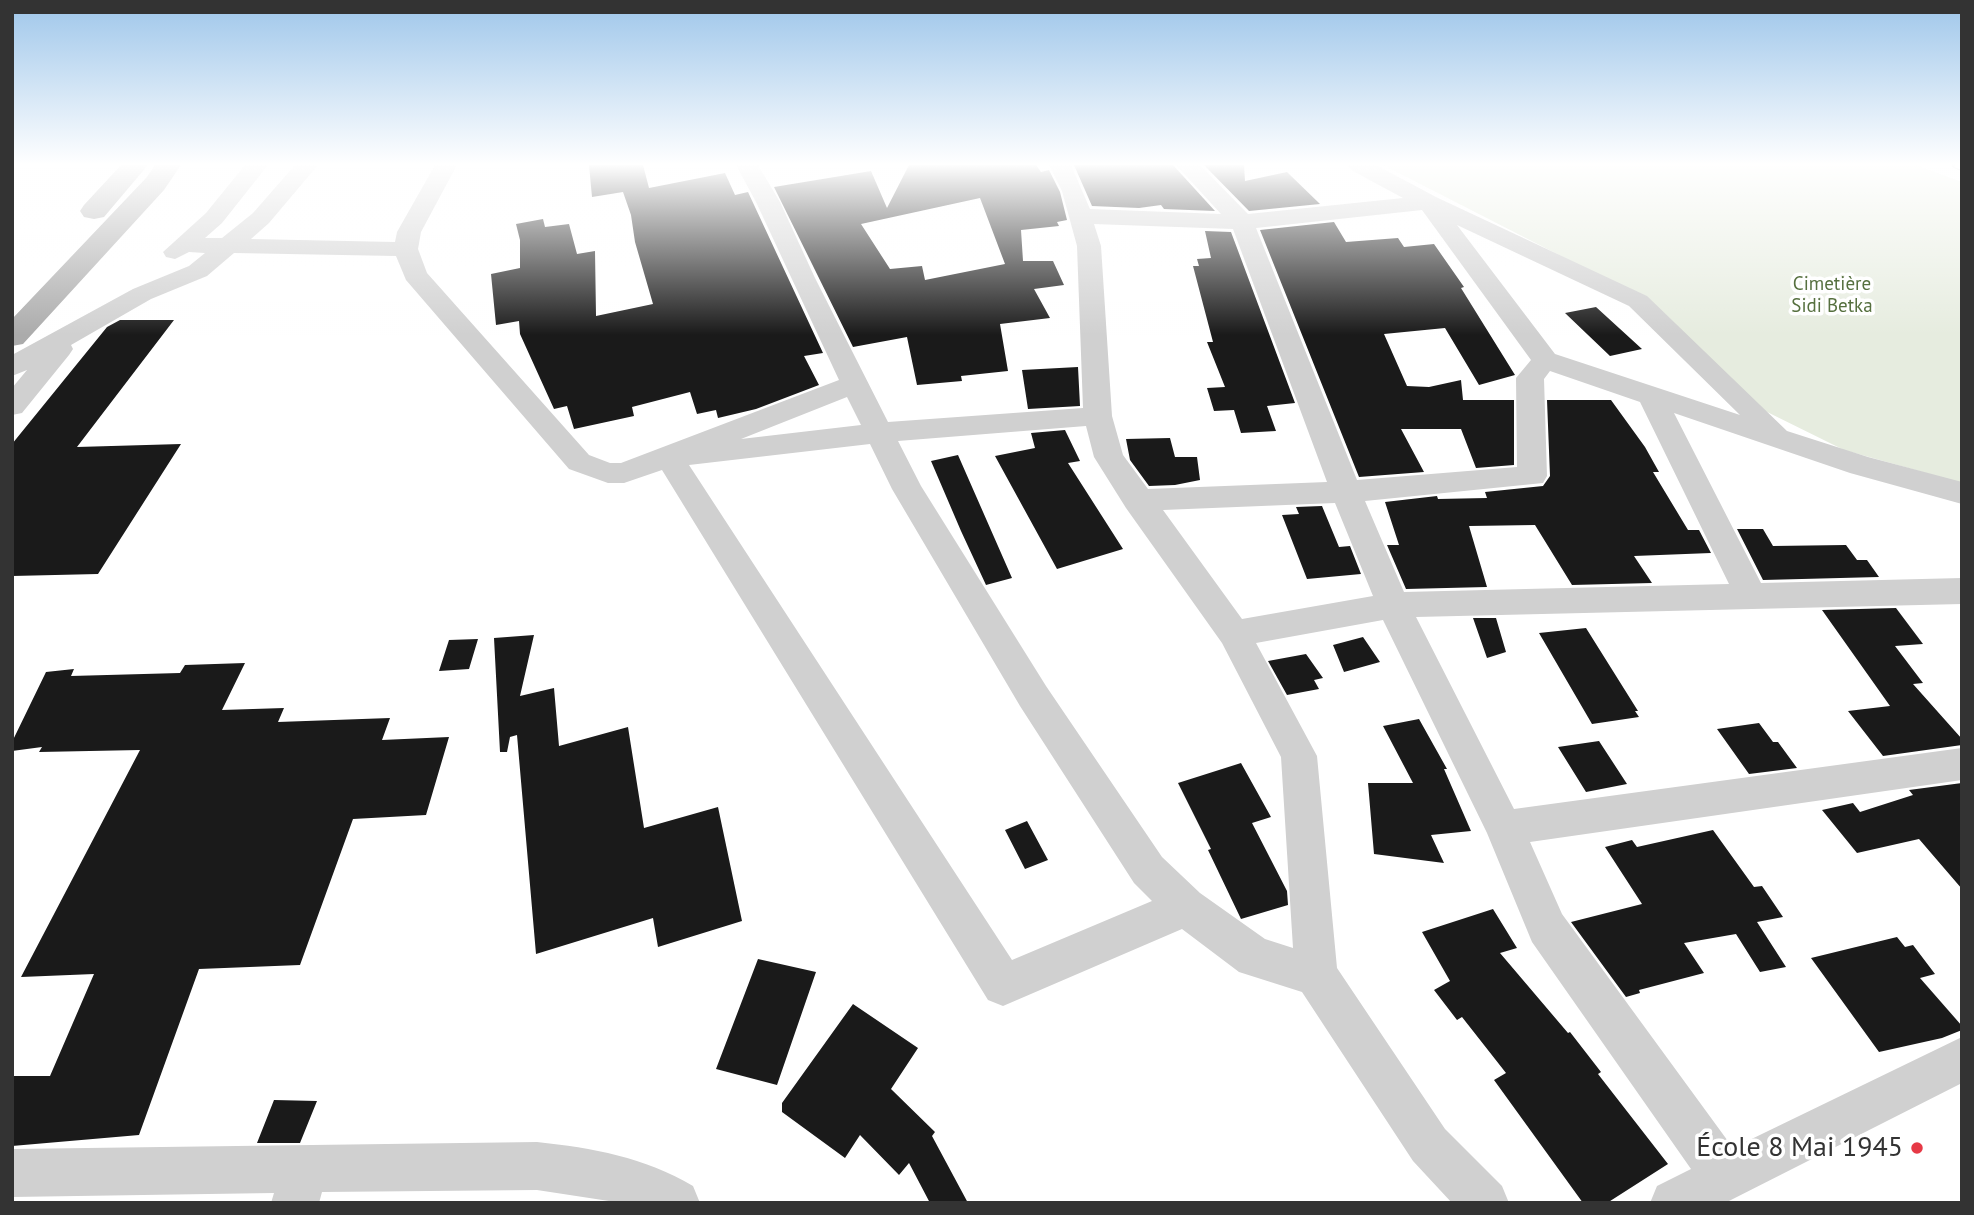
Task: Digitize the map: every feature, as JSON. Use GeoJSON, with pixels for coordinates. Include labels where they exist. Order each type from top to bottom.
{"type":"FeatureCollection","features":[{"type":"Feature","properties":{"kind":"main road"},"geometry":{"type":"LineString","coordinates":[[74,232],[83,222]]}},
{"type":"Feature","properties":{"kind":"main road"},"geometry":{"type":"LineString","coordinates":[[12,337],[120,222]]}},
{"type":"Feature","properties":{"kind":"main road"},"geometry":{"type":"LineString","coordinates":[[12,299],[38,271]]}},
{"type":"Feature","properties":{"kind":"street"},"geometry":{"type":"LineString","coordinates":[[142,294],[152,270],[210,222]]}},
{"type":"Feature","properties":{"kind":"street"},"geometry":{"type":"LineString","coordinates":[[12,367],[142,294],[198,271],[257,222]]}},
{"type":"Feature","properties":{"kind":"street"},"geometry":{"type":"LineString","coordinates":[[415,222],[409,232],[406,249],[415,275],[579,462],[608,473],[624,473],[669,457],[855,384]]}},
{"type":"Feature","properties":{"kind":"street"},"geometry":{"type":"LineString","coordinates":[[777,222],[907,489],[1033,696],[1148,870],[1186,907],[1254,957],[1316,975]]}},
{"type":"Feature","properties":{"kind":"street"},"geometry":{"type":"LineString","coordinates":[[1082,222],[1089,246],[1098,416],[1109,457],[1234,634],[1299,756],[1316,975],[1429,1145],[1485,1203]]}},
{"type":"Feature","properties":{"kind":"street"},"geometry":{"type":"LineString","coordinates":[[1234,222],[1242,222],[1346,492],[1393,605],[1504,828],[1547,928],[1725,1177]]}},
{"type":"Feature","properties":{"kind":"street"},"geometry":{"type":"LineString","coordinates":[[1443,222],[1545,360],[1861,466],[1962,493]]}},
{"type":"Feature","properties":{"kind":"street"},"geometry":{"type":"LineString","coordinates":[[1470,222],[1638,301],[1781,439]]}},
{"type":"Feature","properties":{"kind":"street"},"geometry":{"type":"LineString","coordinates":[[184,245],[406,249]]}},
{"type":"Feature","properties":{"kind":"street"},"geometry":{"type":"LineString","coordinates":[[12,406],[76,331]]}},
{"type":"Feature","properties":{"kind":"street"},"geometry":{"type":"LineString","coordinates":[[1138,500],[1346,492],[1532,476],[1530,378],[1545,360]]}},
{"type":"Feature","properties":{"kind":"street"},"geometry":{"type":"LineString","coordinates":[[1650,394],[1752,598]]}},
{"type":"Feature","properties":{"kind":"street"},"geometry":{"type":"LineString","coordinates":[[669,457],[878,433],[1098,416]]}},
{"type":"Feature","properties":{"kind":"street"},"geometry":{"type":"LineString","coordinates":[[669,457],[1003,985],[1186,907]]}},
{"type":"Feature","properties":{"kind":"street"},"geometry":{"type":"LineString","coordinates":[[1234,634],[1393,605],[1962,591]]}},
{"type":"Feature","properties":{"kind":"street"},"geometry":{"type":"LineString","coordinates":[[1504,828],[1962,764]]}},
{"type":"Feature","properties":{"kind":"street"},"geometry":{"type":"LineString","coordinates":[[1674,1203],[1962,1059]]}},
{"type":"Feature","properties":{"kind":"street"},"geometry":{"type":"LineString","coordinates":[[12,1173],[301,1186],[537,1166],[601,1173],[663,1194],[676,1203]]}},
{"type":"Feature","properties":{"kind":"green space","name":"Cimetière Sidi Betka"},"geometry":{"type":"Polygon","coordinates":[[[1494,222],[1962,222],[1962,483],[1844,450],[1759,408],[1653,303],[1494,222]]]}},
{"type":"Feature","properties":{"kind":"building"},"geometry":{"type":"Polygon","coordinates":[[[544,222],[545,227],[569,224],[577,254],[595,251],[596,316],[653,304],[635,242],[632,222],[762,222],[823,353],[804,356],[819,385],[756,409],[718,418],[716,410],[697,414],[690,392],[632,407],[634,416],[574,429],[567,406],[554,409],[520,334],[519,321],[496,325],[491,274],[520,268],[520,240],[516,224],[544,222]]]}},
{"type":"Feature","properties":{"kind":"building"},"geometry":{"type":"Polygon","coordinates":[[[791,222],[872,222],[861,224],[890,269],[922,266],[925,280],[1005,264],[989,222],[1058,222],[1059,226],[1021,230],[1023,261],[1053,261],[1064,285],[1034,289],[1050,318],[1000,324],[1008,371],[961,376],[962,381],[917,385],[907,337],[853,347],[791,222]]]}},
{"type":"Feature","properties":{"kind":"building"},"geometry":{"type":"Polygon","coordinates":[[[1334,222],[1346,242],[1398,238],[1404,247],[1434,244],[1464,287],[1461,288],[1515,375],[1479,385],[1445,328],[1384,334],[1407,386],[1429,387],[1461,380],[1463,400],[1514,400],[1514,465],[1476,468],[1461,429],[1401,429],[1424,472],[1359,477],[1260,230],[1334,222]]]}},
{"type":"Feature","properties":{"kind":"building"},"geometry":{"type":"Polygon","coordinates":[[[1205,231],[1231,232],[1295,403],[1267,406],[1276,431],[1241,433],[1234,410],[1214,411],[1207,388],[1225,387],[1207,342],[1213,342],[1193,266],[1199,266],[1197,259],[1211,258],[1205,231]]]}},
{"type":"Feature","properties":{"kind":"building"},"geometry":{"type":"Polygon","coordinates":[[[1596,307],[1642,349],[1610,356],[1565,313],[1596,307]]]}},
{"type":"Feature","properties":{"kind":"building"},"geometry":{"type":"Polygon","coordinates":[[[120,320],[174,320],[77,447],[181,444],[98,574],[12,576],[12,444],[107,327],[120,320]]]}},
{"type":"Feature","properties":{"kind":"building"},"geometry":{"type":"Polygon","coordinates":[[[1078,367],[1080,406],[1028,409],[1022,370],[1078,367]]]}},
{"type":"Feature","properties":{"kind":"building"},"geometry":{"type":"Polygon","coordinates":[[[1547,400],[1611,400],[1645,447],[1659,472],[1653,472],[1688,530],[1699,530],[1711,553],[1634,556],[1652,583],[1572,585],[1535,525],[1469,526],[1487,587],[1406,589],[1387,545],[1399,545],[1385,502],[1437,496],[1438,499],[1487,498],[1485,492],[1543,486],[1550,476],[1547,400]]]}},
{"type":"Feature","properties":{"kind":"building"},"geometry":{"type":"Polygon","coordinates":[[[1065,430],[1080,461],[1068,463],[1123,549],[1057,569],[995,456],[1035,448],[1031,433],[1065,430]]]}},
{"type":"Feature","properties":{"kind":"building"},"geometry":{"type":"Polygon","coordinates":[[[1170,438],[1175,457],[1197,457],[1200,480],[1149,486],[1130,460],[1126,439],[1170,438]]]}},
{"type":"Feature","properties":{"kind":"building"},"geometry":{"type":"Polygon","coordinates":[[[958,455],[1012,578],[986,585],[961,531],[931,461],[958,455]]]}},
{"type":"Feature","properties":{"kind":"building"},"geometry":{"type":"Polygon","coordinates":[[[1322,506],[1339,547],[1350,546],[1361,574],[1307,579],[1282,515],[1299,514],[1296,507],[1322,506]]]}},
{"type":"Feature","properties":{"kind":"building"},"geometry":{"type":"Polygon","coordinates":[[[1737,529],[1763,529],[1773,546],[1846,545],[1857,560],[1867,560],[1879,577],[1763,580],[1737,529]]]}},
{"type":"Feature","properties":{"kind":"building"},"geometry":{"type":"Polygon","coordinates":[[[1896,608],[1923,644],[1895,646],[1923,683],[1913,684],[1962,739],[1962,745],[1883,756],[1848,711],[1890,706],[1822,610],[1896,608]]]}},
{"type":"Feature","properties":{"kind":"building"},"geometry":{"type":"Polygon","coordinates":[[[1473,618],[1496,618],[1506,652],[1487,658],[1473,618]]]}},
{"type":"Feature","properties":{"kind":"building"},"geometry":{"type":"Polygon","coordinates":[[[1586,628],[1638,711],[1635,711],[1639,717],[1592,724],[1539,633],[1586,628]]]}},
{"type":"Feature","properties":{"kind":"building"},"geometry":{"type":"Polygon","coordinates":[[[534,635],[520,696],[554,688],[559,746],[628,727],[644,828],[718,807],[742,921],[658,947],[653,918],[536,954],[517,735],[510,737],[507,752],[500,752],[494,638],[534,635]]]}},
{"type":"Feature","properties":{"kind":"building"},"geometry":{"type":"Polygon","coordinates":[[[1363,637],[1380,662],[1344,672],[1333,645],[1363,637]]]}},
{"type":"Feature","properties":{"kind":"building"},"geometry":{"type":"Polygon","coordinates":[[[478,639],[469,669],[439,671],[449,640],[478,639]]]}},
{"type":"Feature","properties":{"kind":"building"},"geometry":{"type":"Polygon","coordinates":[[[1306,654],[1323,678],[1314,680],[1319,689],[1287,695],[1268,661],[1306,654]]]}},
{"type":"Feature","properties":{"kind":"building"},"geometry":{"type":"Polygon","coordinates":[[[245,663],[222,710],[284,708],[278,722],[390,718],[382,740],[449,737],[426,815],[353,819],[300,965],[199,969],[139,1135],[12,1146],[12,1076],[50,1076],[94,974],[21,977],[140,750],[39,752],[42,747],[12,751],[12,742],[46,672],[74,669],[71,676],[180,673],[185,665],[245,663]]]}},
{"type":"Feature","properties":{"kind":"building"},"geometry":{"type":"Polygon","coordinates":[[[1419,719],[1447,769],[1444,769],[1471,831],[1431,835],[1444,863],[1374,854],[1368,783],[1413,783],[1383,726],[1419,719]]]}},
{"type":"Feature","properties":{"kind":"building"},"geometry":{"type":"Polygon","coordinates":[[[1759,723],[1773,742],[1778,742],[1797,768],[1749,774],[1717,729],[1759,723]]]}},
{"type":"Feature","properties":{"kind":"building"},"geometry":{"type":"Polygon","coordinates":[[[1599,741],[1627,784],[1586,792],[1558,747],[1599,741]]]}},
{"type":"Feature","properties":{"kind":"building"},"geometry":{"type":"Polygon","coordinates":[[[1241,763],[1271,817],[1252,823],[1287,891],[1288,905],[1241,919],[1208,850],[1211,849],[1178,783],[1241,763]]]}},
{"type":"Feature","properties":{"kind":"building"},"geometry":{"type":"Polygon","coordinates":[[[1962,783],[1962,889],[1919,839],[1857,853],[1822,810],[1853,803],[1860,812],[1913,795],[1909,790],[1962,783]]]}},
{"type":"Feature","properties":{"kind":"building"},"geometry":{"type":"Polygon","coordinates":[[[1027,821],[1048,860],[1025,869],[1005,830],[1027,821]]]}},
{"type":"Feature","properties":{"kind":"building"},"geometry":{"type":"Polygon","coordinates":[[[1713,830],[1754,887],[1762,886],[1783,917],[1757,922],[1786,967],[1760,972],[1736,934],[1684,943],[1704,973],[1639,990],[1640,993],[1626,997],[1571,922],[1642,904],[1605,847],[1632,840],[1637,847],[1713,830]]]}},
{"type":"Feature","properties":{"kind":"building"},"geometry":{"type":"Polygon","coordinates":[[[1493,909],[1517,948],[1500,953],[1568,1033],[1570,1032],[1601,1072],[1598,1074],[1668,1164],[1607,1203],[1583,1203],[1494,1080],[1506,1073],[1462,1017],[1457,1020],[1434,990],[1450,981],[1422,932],[1493,909]]]}},
{"type":"Feature","properties":{"kind":"building"},"geometry":{"type":"Polygon","coordinates":[[[1897,937],[1905,947],[1913,945],[1935,974],[1920,978],[1962,1026],[1962,1030],[1942,1038],[1879,1052],[1811,958],[1897,937]]]}},
{"type":"Feature","properties":{"kind":"building"},"geometry":{"type":"Polygon","coordinates":[[[758,959],[816,972],[777,1085],[716,1069],[758,959]]]}},
{"type":"Feature","properties":{"kind":"building"},"geometry":{"type":"Polygon","coordinates":[[[853,1004],[918,1048],[891,1089],[935,1132],[932,1136],[968,1203],[930,1203],[909,1163],[899,1175],[860,1135],[845,1158],[782,1112],[782,1103],[853,1004]]]}},
{"type":"Feature","properties":{"kind":"building"},"geometry":{"type":"Polygon","coordinates":[[[274,1100],[317,1101],[300,1143],[257,1143],[274,1100]]]}},
{"type":"Feature","properties":{"kind":"place","name":"École 8 Mai 1945"},"geometry":{"type":"Point","coordinates":[1917,1148]}}]}
